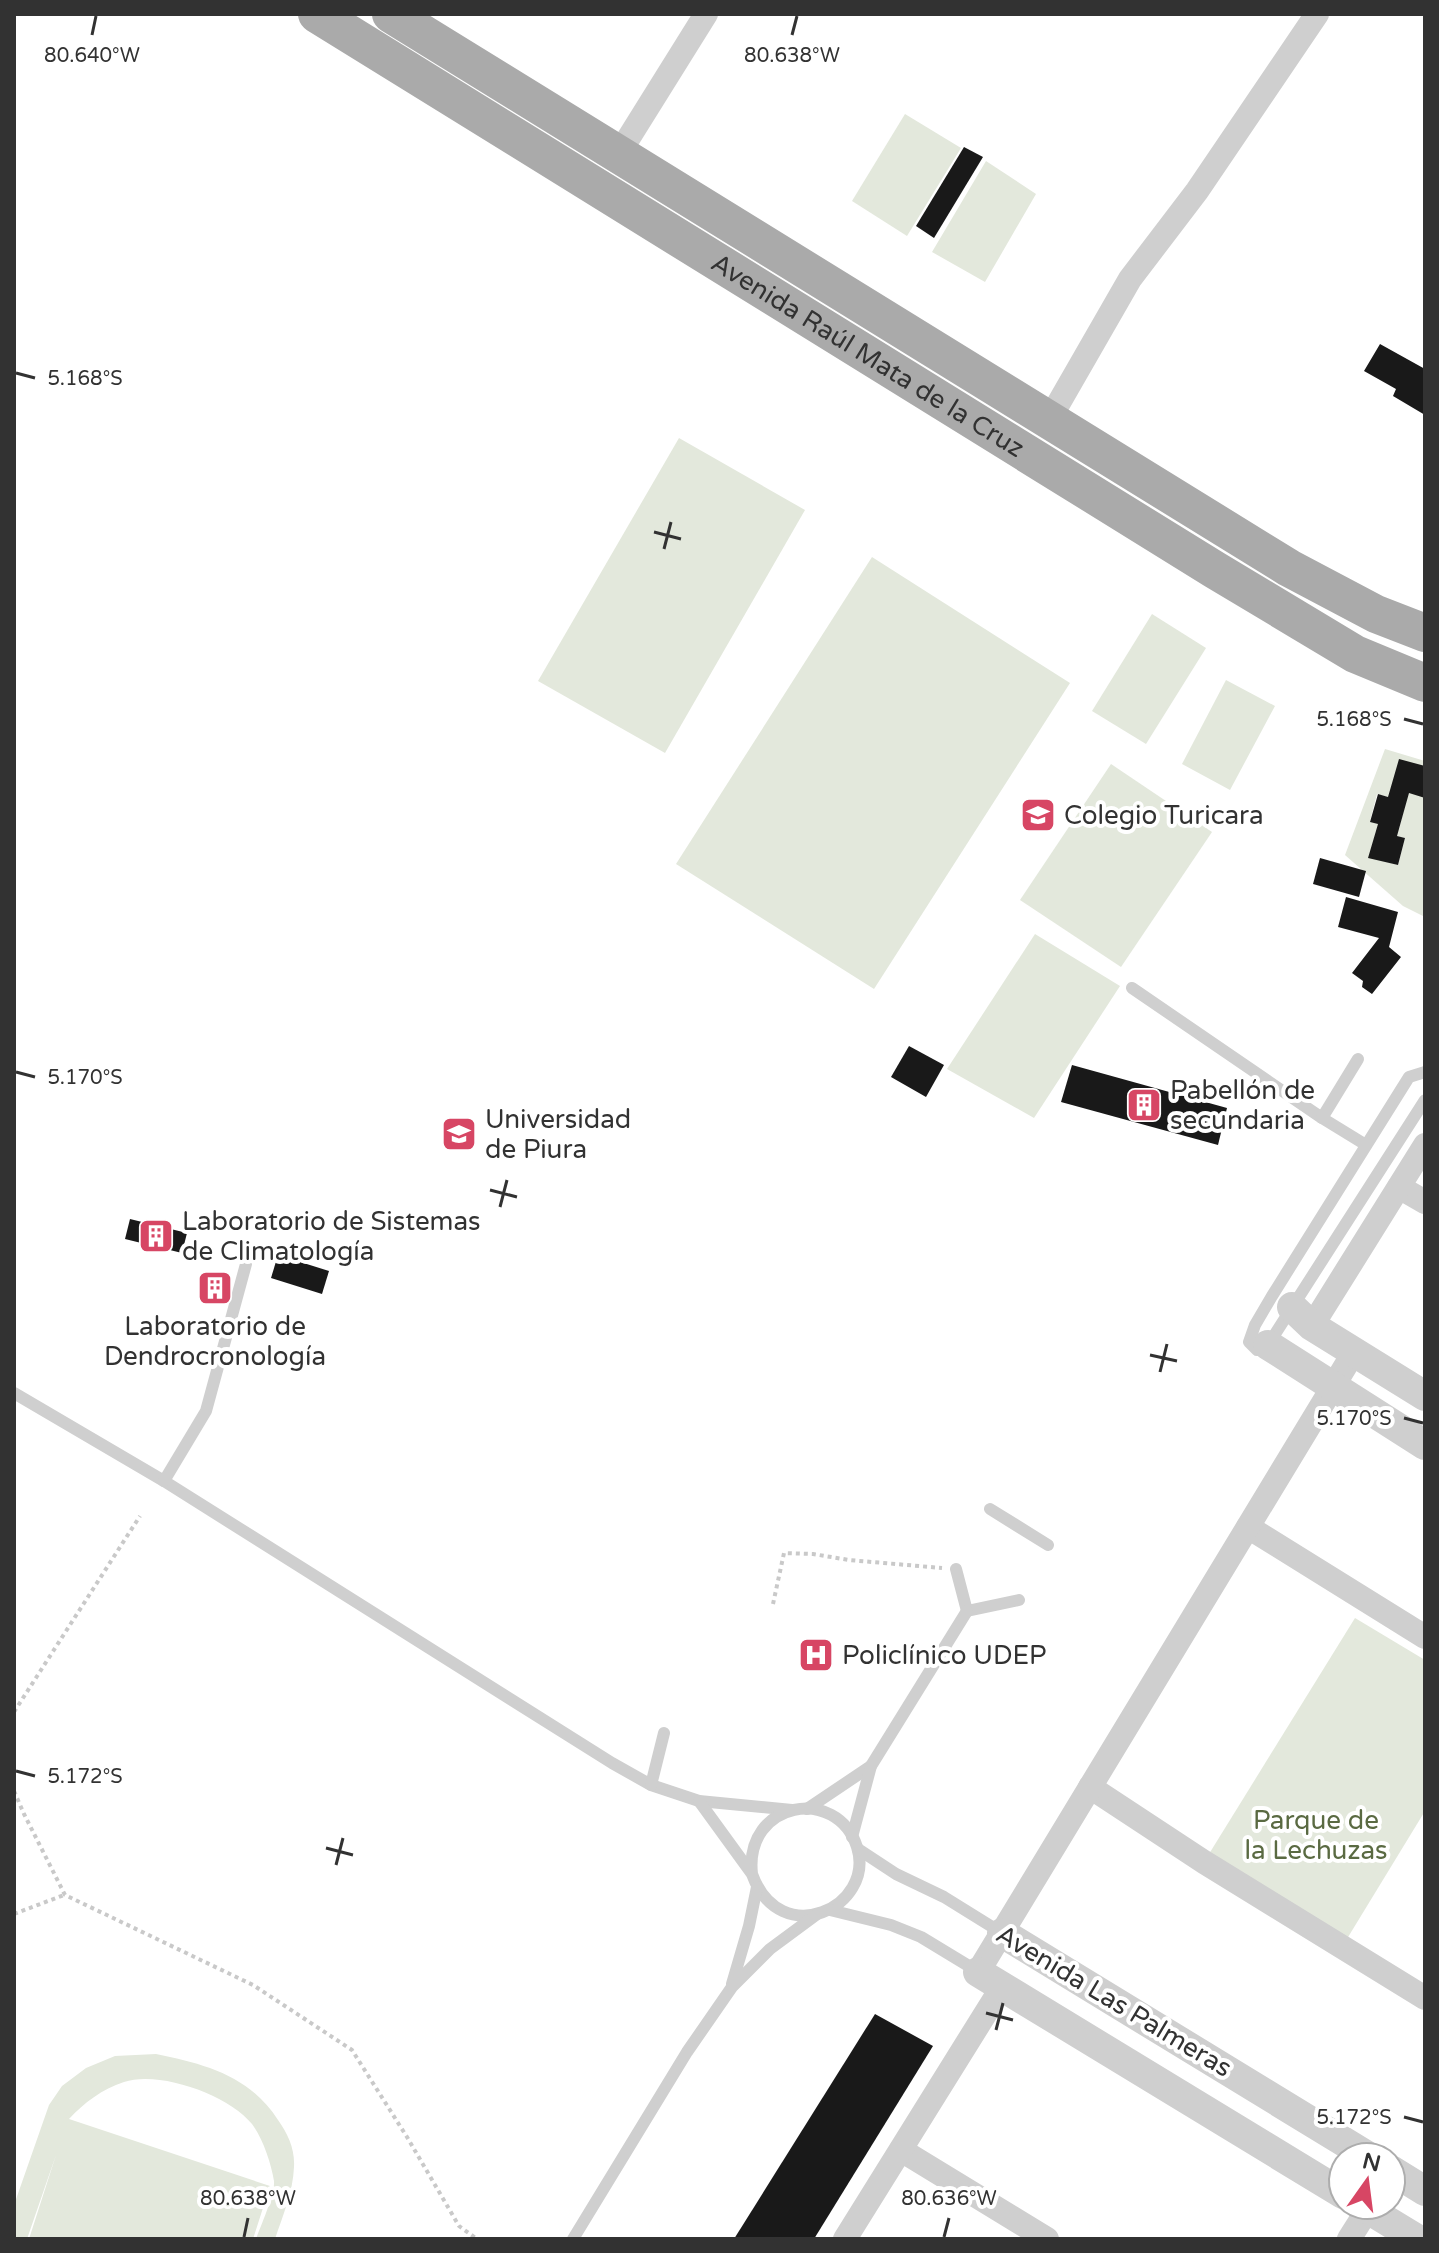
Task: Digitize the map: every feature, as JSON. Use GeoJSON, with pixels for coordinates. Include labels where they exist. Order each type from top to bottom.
{"type":"FeatureCollection","features":[{"type":"Feature","properties":{"kind":"main road","name":"Avenida Raúl Mata de la Cruz"},"geometry":{"type":"LineString","coordinates":[[317,14],[1215,570],[1355,654],[1425,683]]}},
{"type":"Feature","properties":{"kind":"main road","name":"Avenida Raúl Mata de la Cruz"},"geometry":{"type":"LineString","coordinates":[[391,14],[1289,568],[1376,614],[1425,633]]}},
{"type":"Feature","properties":{"kind":"street"},"geometry":{"type":"LineString","coordinates":[[618,155],[706,14]]}},
{"type":"Feature","properties":{"kind":"street"},"geometry":{"type":"LineString","coordinates":[[1049,420],[1130,279],[1197,191],[1317,14]]}},
{"type":"Feature","properties":{"kind":"street"},"geometry":{"type":"LineString","coordinates":[[1425,1145],[1399,1187],[1302,1316],[1425,1396]]}},
{"type":"Feature","properties":{"kind":"street"},"geometry":{"type":"LineString","coordinates":[[1399,1187],[1425,1202]]}},
{"type":"Feature","properties":{"kind":"street"},"geometry":{"type":"LineString","coordinates":[[1268,1345],[1425,1445]]}},
{"type":"Feature","properties":{"kind":"street"},"geometry":{"type":"LineString","coordinates":[[845,2239],[901,2150],[990,1980],[1002,1933],[1354,1352]]}},
{"type":"Feature","properties":{"kind":"street"},"geometry":{"type":"LineString","coordinates":[[1248,1527],[1425,1637]]}},
{"type":"Feature","properties":{"kind":"street"},"geometry":{"type":"LineString","coordinates":[[1090,1787],[1204,1862],[1425,1998]]}},
{"type":"Feature","properties":{"kind":"street","name":"Avenida Las Palmeras"},"geometry":{"type":"LineString","coordinates":[[1002,1933],[1343,2141]]}},
{"type":"Feature","properties":{"kind":"street","name":"Avenida Las Palmeras"},"geometry":{"type":"LineString","coordinates":[[990,1980],[1327,2185]]}},
{"type":"Feature","properties":{"kind":"street"},"geometry":{"type":"LineString","coordinates":[[901,2150],[1047,2239]]}},
{"type":"Feature","properties":{"kind":"street"},"geometry":{"type":"LineString","coordinates":[[1407,2180],[1425,2191]]}},
{"type":"Feature","properties":{"kind":"street","name":"Avenida Las Palmeras"},"geometry":{"type":"LineString","coordinates":[[1387,2221],[1417,2239]]}},
{"type":"Feature","properties":{"kind":"lane"},"geometry":{"type":"LineString","coordinates":[[1132,988],[1366,1145]]}},
{"type":"Feature","properties":{"kind":"lane"},"geometry":{"type":"LineString","coordinates":[[1322,1118],[1358,1059]]}},
{"type":"Feature","properties":{"kind":"lane"},"geometry":{"type":"LineString","coordinates":[[1425,1072],[1409,1077],[1255,1325],[1249,1342],[1257,1350],[1268,1345],[1302,1316],[1425,1100]]}},
{"type":"Feature","properties":{"kind":"lane"},"geometry":{"type":"LineString","coordinates":[[164,1481],[206,1411],[246,1264]]}},
{"type":"Feature","properties":{"kind":"lane"},"geometry":{"type":"LineString","coordinates":[[14,1393],[164,1481],[651,1785],[699,1801],[820,1811],[844,1826],[855,1843]]}},
{"type":"Feature","properties":{"kind":"lane"},"geometry":{"type":"LineString","coordinates":[[990,1509],[1048,1545]]}},
{"type":"Feature","properties":{"kind":"lane"},"geometry":{"type":"LineString","coordinates":[[956,1569],[967,1611]]}},
{"type":"Feature","properties":{"kind":"lane"},"geometry":{"type":"LineString","coordinates":[[792,1810],[779,1815],[759,1833],[750,1860],[752,1874],[765,1899],[776,1908],[788,1914],[816,1915],[830,1910],[850,1891],[856,1878],[855,1843],[871,1766],[967,1611],[1019,1600]]}},
{"type":"Feature","properties":{"kind":"lane"},"geometry":{"type":"LineString","coordinates":[[651,1785],[664,1733]]}},
{"type":"Feature","properties":{"kind":"lane"},"geometry":{"type":"LineString","coordinates":[[807,1809],[871,1766]]}},
{"type":"Feature","properties":{"kind":"lane"},"geometry":{"type":"LineString","coordinates":[[699,1801],[752,1874]]}},
{"type":"Feature","properties":{"kind":"lane","name":"Avenida Las Palmeras"},"geometry":{"type":"LineString","coordinates":[[855,1843],[896,1874],[944,1897],[1002,1933]]}},
{"type":"Feature","properties":{"kind":"lane"},"geometry":{"type":"LineString","coordinates":[[732,1987],[757,1887]]}},
{"type":"Feature","properties":{"kind":"lane","name":"Avenida Las Palmeras"},"geometry":{"type":"LineString","coordinates":[[830,1910],[860,1916],[913,1934],[990,1980]]}},
{"type":"Feature","properties":{"kind":"lane"},"geometry":{"type":"LineString","coordinates":[[573,2239],[687,2052],[732,1987],[770,1949],[816,1915]]}},
{"type":"Feature","properties":{"kind":"path"},"geometry":{"type":"LineString","coordinates":[[14,1712],[140,1516]]}},
{"type":"Feature","properties":{"kind":"path"},"geometry":{"type":"LineString","coordinates":[[773,1604],[784,1553],[956,1569]]}},
{"type":"Feature","properties":{"kind":"path"},"geometry":{"type":"LineString","coordinates":[[14,1791],[65,1895],[253,1985],[352,2050],[459,2226],[477,2239]]}},
{"type":"Feature","properties":{"kind":"path"},"geometry":{"type":"LineString","coordinates":[[14,1914],[65,1895]]}},
{"type":"Feature","properties":{"kind":"green space"},"geometry":{"type":"Polygon","coordinates":[[[905,114],[961,148],[907,236],[852,201],[905,114]]]}},
{"type":"Feature","properties":{"kind":"green space"},"geometry":{"type":"Polygon","coordinates":[[[986,161],[1036,194],[985,282],[932,252],[986,161]]]}},
{"type":"Feature","properties":{"kind":"green space"},"geometry":{"type":"Polygon","coordinates":[[[679,438],[805,510],[665,753],[538,681],[679,438]]]}},
{"type":"Feature","properties":{"kind":"green space"},"geometry":{"type":"Polygon","coordinates":[[[872,557],[1070,683],[874,989],[676,864],[872,557]]]}},
{"type":"Feature","properties":{"kind":"green space"},"geometry":{"type":"Polygon","coordinates":[[[1152,614],[1206,648],[1146,744],[1092,711],[1152,614]]]}},
{"type":"Feature","properties":{"kind":"green space"},"geometry":{"type":"Polygon","coordinates":[[[1226,680],[1275,706],[1230,790],[1182,764],[1226,680]]]}},
{"type":"Feature","properties":{"kind":"green space"},"geometry":{"type":"Polygon","coordinates":[[[1385,749],[1425,761],[1425,917],[1403,906],[1345,855],[1385,749]],[[1377,794],[1370,821],[1399,829],[1406,802],[1377,794]],[[1376,831],[1369,857],[1398,865],[1405,838],[1376,831]]]}},
{"type":"Feature","properties":{"kind":"green space"},"geometry":{"type":"Polygon","coordinates":[[[1111,764],[1212,832],[1121,967],[1020,900],[1111,764]]]}},
{"type":"Feature","properties":{"kind":"green space"},"geometry":{"type":"Polygon","coordinates":[[[1035,934],[1120,986],[1034,1118],[947,1069],[1035,934]]]}},
{"type":"Feature","properties":{"kind":"green space","name":"Parque de la Lechuzas"},"geometry":{"type":"Polygon","coordinates":[[[1355,1618],[1425,1660],[1425,1811],[1342,1947],[1204,1862],[1355,1618]]]}},
{"type":"Feature","properties":{"kind":"green space"},"geometry":{"type":"Polygon","coordinates":[[[156,2054],[192,2062],[240,2082],[267,2105],[282,2125],[292,2148],[294,2167],[290,2194],[275,2239],[256,2239],[274,2181],[266,2151],[252,2124],[241,2113],[211,2095],[174,2082],[139,2079],[101,2093],[69,2119],[270,2186],[253,2239],[29,2239],[56,2155],[27,2239],[14,2239],[14,2205],[49,2105],[62,2086],[86,2068],[115,2056],[156,2054]]]}},
{"type":"Feature","properties":{"kind":"building"},"geometry":{"type":"Polygon","coordinates":[[[964,147],[983,157],[934,238],[916,226],[964,147]]]}},
{"type":"Feature","properties":{"kind":"building"},"geometry":{"type":"Polygon","coordinates":[[[1380,344],[1425,369],[1425,415],[1393,396],[1396,389],[1364,371],[1380,344]]]}},
{"type":"Feature","properties":{"kind":"building"},"geometry":{"type":"Polygon","coordinates":[[[1399,759],[1425,766],[1425,798],[1409,793],[1397,836],[1405,838],[1398,865],[1368,858],[1378,824],[1370,822],[1378,794],[1388,797],[1399,759]]]}},
{"type":"Feature","properties":{"kind":"building"},"geometry":{"type":"Polygon","coordinates":[[[1320,858],[1366,871],[1359,897],[1313,884],[1320,858]]]}},
{"type":"Feature","properties":{"kind":"building"},"geometry":{"type":"Polygon","coordinates":[[[1346,897],[1398,912],[1389,947],[1401,957],[1372,994],[1362,987],[1363,981],[1352,973],[1379,938],[1338,927],[1346,897]]]}},
{"type":"Feature","properties":{"kind":"building"},"geometry":{"type":"Polygon","coordinates":[[[909,1046],[944,1065],[926,1097],[891,1077],[909,1046]]]}},
{"type":"Feature","properties":{"kind":"building","name":"Pabellón de secundaria"},"geometry":{"type":"Polygon","coordinates":[[[1072,1065],[1227,1108],[1218,1145],[1061,1102],[1072,1065]]]}},
{"type":"Feature","properties":{"kind":"building","name":"Laboratorio de Sistemas de Climatología"},"geometry":{"type":"Polygon","coordinates":[[[130,1219],[187,1233],[182,1253],[125,1239],[130,1219]]]}},
{"type":"Feature","properties":{"kind":"building"},"geometry":{"type":"Polygon","coordinates":[[[278,1255],[329,1271],[322,1294],[271,1278],[278,1255]]]}},
{"type":"Feature","properties":{"kind":"building","name":"Laboratorio de Dendrocronología"},"geometry":{"type":"Polygon","coordinates":[[[208,1273],[231,1283],[223,1303],[199,1292],[208,1273]]]}},
{"type":"Feature","properties":{"kind":"building"},"geometry":{"type":"Polygon","coordinates":[[[875,2014],[933,2046],[814,2239],[734,2239],[875,2014]]]}},
{"type":"Feature","properties":{"kind":"place","name":"Colegio Turicara"},"geometry":{"type":"Point","coordinates":[1038,815]}},
{"type":"Feature","properties":{"kind":"place","name":"Pabellón de secundaria"},"geometry":{"type":"Point","coordinates":[1144,1105]}},
{"type":"Feature","properties":{"kind":"place","name":"Universidad de Piura"},"geometry":{"type":"Point","coordinates":[459,1134]}},
{"type":"Feature","properties":{"kind":"place","name":"Laboratorio de Sistemas de Climatología"},"geometry":{"type":"Point","coordinates":[156,1236]}},
{"type":"Feature","properties":{"kind":"place","name":"Laboratorio de Dendrocronología"},"geometry":{"type":"Point","coordinates":[215,1288]}},
{"type":"Feature","properties":{"kind":"place","name":"Policlínico UDEP"},"geometry":{"type":"Point","coordinates":[816,1655]}}]}
